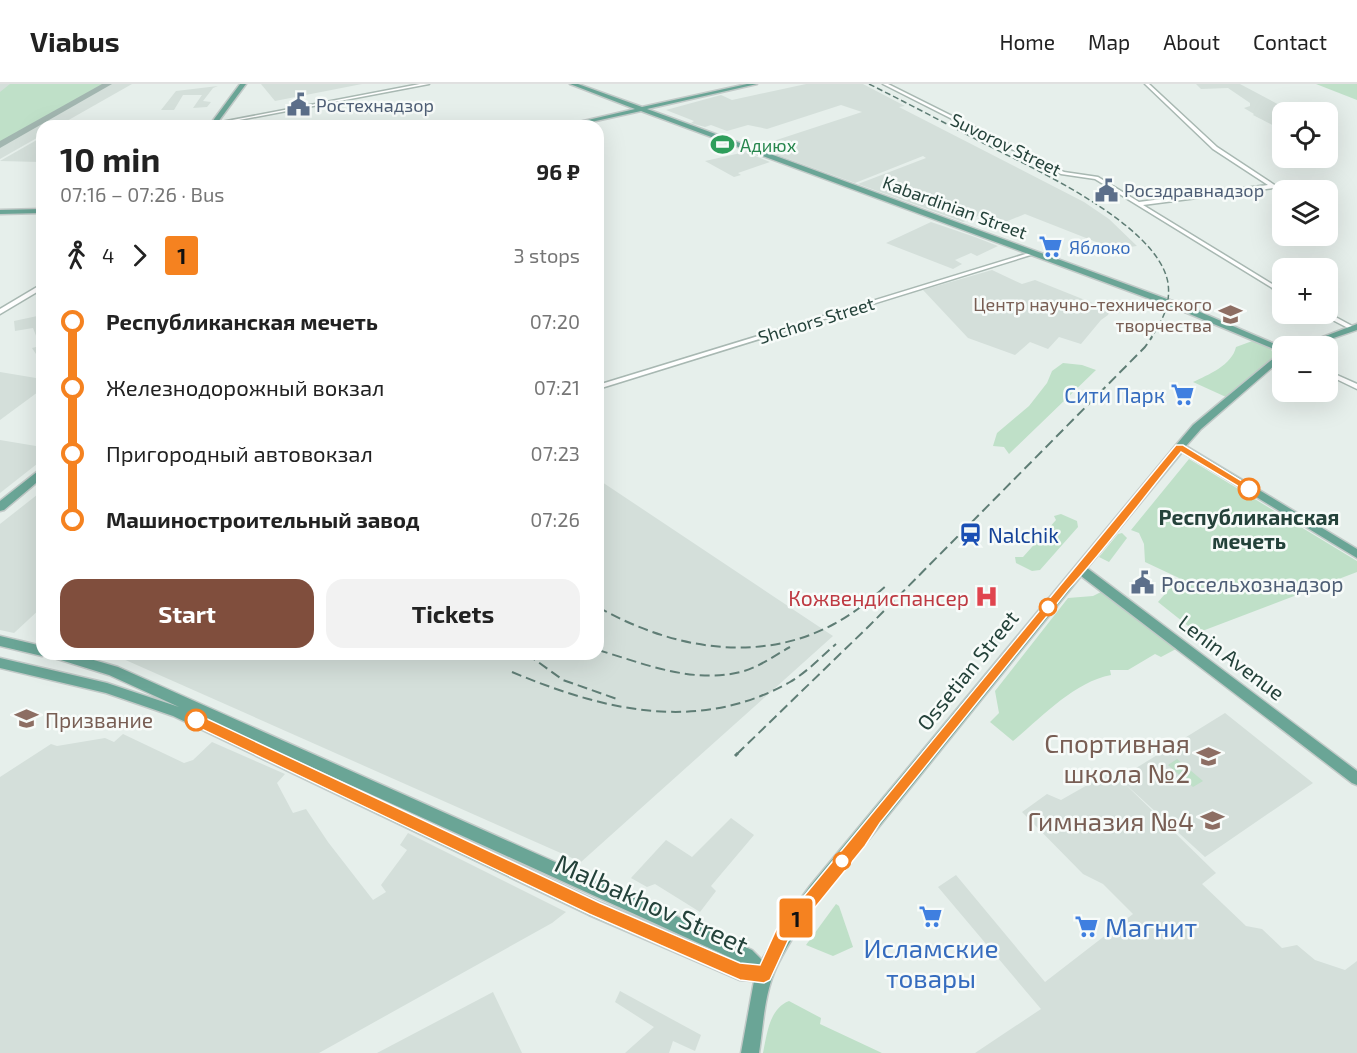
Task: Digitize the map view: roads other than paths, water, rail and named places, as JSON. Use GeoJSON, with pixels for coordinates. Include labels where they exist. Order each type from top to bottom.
{"type":"FeatureCollection","features":[{"type":"Feature","properties":{"kind":"main road"},"geometry":{"type":"LineString","coordinates":[[217,120],[243,84]]}},
{"type":"Feature","properties":{"kind":"main road","name":"Kabardinian Street"},"geometry":{"type":"LineString","coordinates":[[567,84],[1216,321],[1272,346]]}},
{"type":"Feature","properties":{"kind":"main road","name":"Kabardinian Street"},"geometry":{"type":"LineString","coordinates":[[573,84],[613,100]]}},
{"type":"Feature","properties":{"kind":"main road"},"geometry":{"type":"LineString","coordinates":[[598,120],[754,84]]}},
{"type":"Feature","properties":{"kind":"main road"},"geometry":{"type":"LineString","coordinates":[[594,120],[760,84]]}},
{"type":"Feature","properties":{"kind":"main road"},"geometry":{"type":"LineString","coordinates":[[0,212],[36,212]]}},
{"type":"Feature","properties":{"kind":"main road"},"geometry":{"type":"LineString","coordinates":[[1330,336],[1354,327]]}},
{"type":"Feature","properties":{"kind":"main road","name":"Ossetian Street"},"geometry":{"type":"LineString","coordinates":[[750,1053],[764,974],[782,935],[860,841],[875,818],[1180,447],[1206,417],[1272,363]]}},
{"type":"Feature","properties":{"kind":"main road"},"geometry":{"type":"LineString","coordinates":[[1180,447],[1357,554]]}},
{"type":"Feature","properties":{"kind":"main road"},"geometry":{"type":"LineString","coordinates":[[0,507],[36,478]]}},
{"type":"Feature","properties":{"kind":"main road","name":"Lenin Avenue"},"geometry":{"type":"LineString","coordinates":[[1080,569],[1357,779]]}},
{"type":"Feature","properties":{"kind":"main road"},"geometry":{"type":"LineString","coordinates":[[0,641],[36,650]]}},
{"type":"Feature","properties":{"kind":"main road","name":"Malbakhov Street"},"geometry":{"type":"LineString","coordinates":[[76,660],[113,671],[746,956],[764,974]]}},
{"type":"Feature","properties":{"kind":"main road","name":"Malbakhov Street"},"geometry":{"type":"LineString","coordinates":[[0,663],[107,688],[178,712],[595,909],[740,971],[764,974]]}},
{"type":"Feature","properties":{"kind":"street"},"geometry":{"type":"LineString","coordinates":[[239,120],[427,84]]}},
{"type":"Feature","properties":{"kind":"street","name":"Suvorov Street"},"geometry":{"type":"LineString","coordinates":[[885,84],[1063,173],[1096,178],[1272,286]]}},
{"type":"Feature","properties":{"kind":"street"},"geometry":{"type":"LineString","coordinates":[[1138,204],[1273,186],[1211,145],[1147,84]]}},
{"type":"Feature","properties":{"kind":"street","name":"Shchors Street"},"geometry":{"type":"LineString","coordinates":[[604,385],[1034,254]]}},
{"type":"Feature","properties":{"kind":"street"},"geometry":{"type":"LineString","coordinates":[[0,312],[36,290]]}},
{"type":"Feature","properties":{"kind":"street"},"geometry":{"type":"LineString","coordinates":[[1338,320],[1354,327]]}},
{"type":"Feature","properties":{"kind":"street"},"geometry":{"type":"LineString","coordinates":[[1338,378],[1357,387]]}},
{"type":"Feature","properties":{"kind":"railway"},"geometry":{"type":"LineString","coordinates":[[869,84],[1090,200],[1118,219],[1142,240],[1159,261],[1169,291],[1165,312],[1151,338]]}},
{"type":"Feature","properties":{"kind":"railway"},"geometry":{"type":"LineString","coordinates":[[737,754],[870,625],[1145,347],[1152,337]]}},
{"type":"Feature","properties":{"kind":"railway"},"geometry":{"type":"LineString","coordinates":[[604,610],[655,633],[684,641],[714,646],[745,647],[775,644],[805,637],[848,616],[886,586]]}},
{"type":"Feature","properties":{"kind":"railway"},"geometry":{"type":"LineString","coordinates":[[512,672],[581,697],[616,706],[651,711],[686,712],[721,708],[755,698],[790,682],[836,644]]}},
{"type":"Feature","properties":{"kind":"railway"},"geometry":{"type":"LineString","coordinates":[[604,652],[670,671],[707,676],[726,675],[750,669],[790,647]]}},
{"type":"Feature","properties":{"kind":"railway"},"geometry":{"type":"LineString","coordinates":[[535,660],[563,680],[617,699]]}},
{"type":"Feature","properties":{"kind":"place","name":"Ростехнадзор"},"geometry":{"type":"Point","coordinates":[298,105]}},
{"type":"Feature","properties":{"kind":"place","name":"Адиюх"},"geometry":{"type":"Point","coordinates":[722,145]}},
{"type":"Feature","properties":{"kind":"place","name":"Росздравнадзор"},"geometry":{"type":"Point","coordinates":[1106,190]}},
{"type":"Feature","properties":{"kind":"place","name":"Яблоко"},"geometry":{"type":"Point","coordinates":[1051,247]}},
{"type":"Feature","properties":{"kind":"place","name":"Центр научно-технического творчества"},"geometry":{"type":"Point","coordinates":[1230,314]}},
{"type":"Feature","properties":{"kind":"place","name":"Сити Парк"},"geometry":{"type":"Point","coordinates":[1183,394]}},
{"type":"Feature","properties":{"kind":"place","name":"Республиканская мечеть"},"geometry":{"type":"Point","coordinates":[1249,489]}},
{"type":"Feature","properties":{"kind":"place","name":"Nalchik"},"geometry":{"type":"Point","coordinates":[970,534]}},
{"type":"Feature","properties":{"kind":"place","name":"Россельхознадзор"},"geometry":{"type":"Point","coordinates":[1143,583]}},
{"type":"Feature","properties":{"kind":"place","name":"Кожвендиспансер"},"geometry":{"type":"Point","coordinates":[987,597]}},
{"type":"Feature","properties":{"kind":"place","name":"Призвание"},"geometry":{"type":"Point","coordinates":[27,719]}},
{"type":"Feature","properties":{"kind":"place","name":"Спортивная школа №2"},"geometry":{"type":"Point","coordinates":[1208,757]}},
{"type":"Feature","properties":{"kind":"place","name":"Гимназия №4"},"geometry":{"type":"Point","coordinates":[1212,820]}},
{"type":"Feature","properties":{"kind":"place","name":"Исламские товары"},"geometry":{"type":"Point","coordinates":[931,916]}},
{"type":"Feature","properties":{"kind":"place","name":"Магнит"},"geometry":{"type":"Point","coordinates":[1087,926]}}]}
